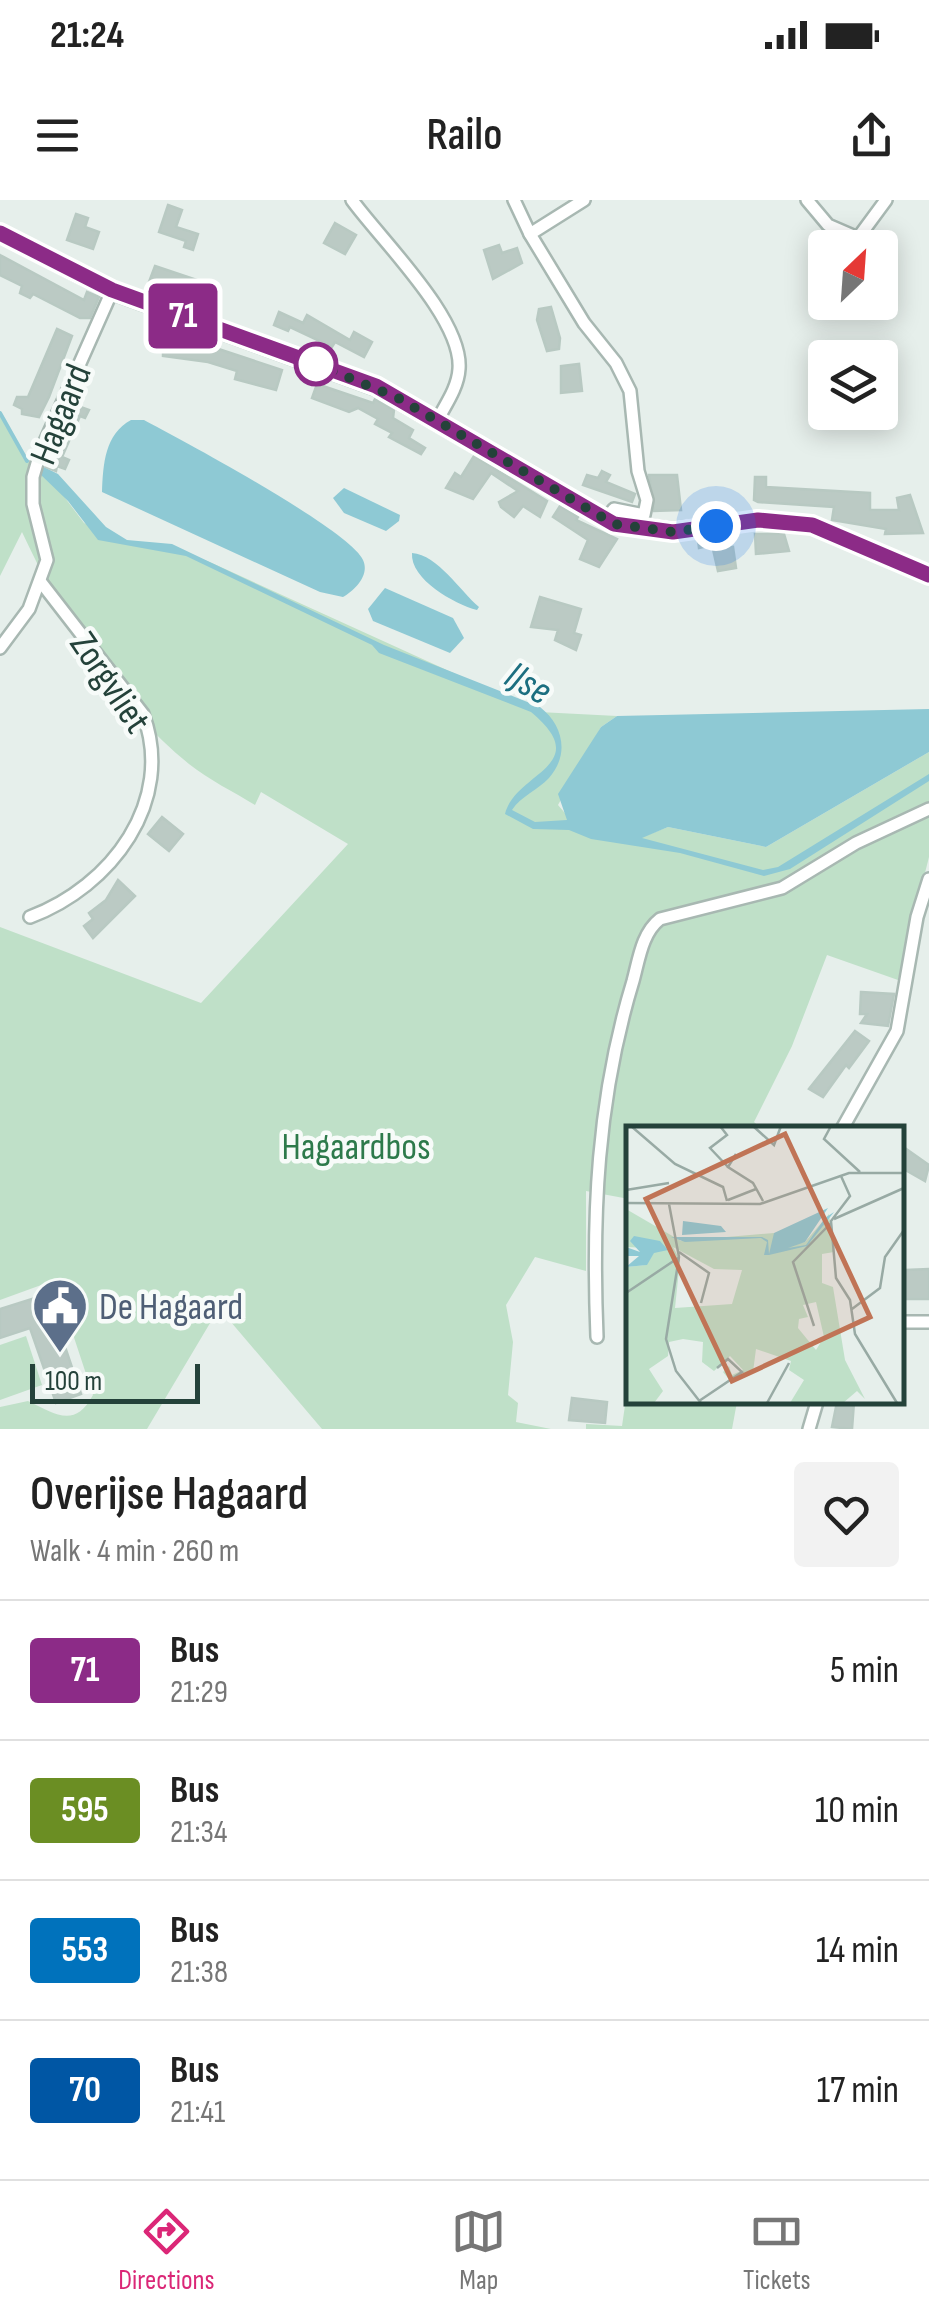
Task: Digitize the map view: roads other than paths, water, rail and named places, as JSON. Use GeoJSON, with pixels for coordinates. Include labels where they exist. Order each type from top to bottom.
{"type":"FeatureCollection","features":[{"type":"Feature","properties":{"kind":"main road"},"geometry":{"type":"LineString","coordinates":[[0,232],[112,290],[376,386],[605,520],[633,529],[673,532],[758,520],[812,525],[929,574]]}},
{"type":"Feature","properties":{"kind":"street"},"geometry":{"type":"LineString","coordinates":[[352,200],[435,305],[458,351],[456,382],[438,419]]}},
{"type":"Feature","properties":{"kind":"street"},"geometry":{"type":"LineString","coordinates":[[514,200],[530,234],[584,322],[616,363],[630,391],[638,471],[646,500],[644,515],[614,508],[605,520]]}},
{"type":"Feature","properties":{"kind":"street"},"geometry":{"type":"LineString","coordinates":[[530,234],[584,200]]}},
{"type":"Feature","properties":{"kind":"street"},"geometry":{"type":"LineString","coordinates":[[807,200],[828,226],[858,238],[886,200]]}},
{"type":"Feature","properties":{"kind":"street","name":"Hagaard"},"geometry":{"type":"LineString","coordinates":[[0,648],[29,608],[47,554],[33,504],[33,476],[112,290]]}},
{"type":"Feature","properties":{"kind":"street","name":"Zorgvliet"},"geometry":{"type":"LineString","coordinates":[[30,916],[65,902],[114,859],[131,834],[154,775],[152,739],[143,714],[40,581]]}},
{"type":"Feature","properties":{"kind":"street"},"geometry":{"type":"LineString","coordinates":[[598,1337],[593,1230],[605,1097],[623,1012],[649,929],[660,920],[782,888],[856,843],[929,809]]}},
{"type":"Feature","properties":{"kind":"street"},"geometry":{"type":"LineString","coordinates":[[844,1126],[897,1031],[917,917],[929,879]]}},
{"type":"Feature","properties":{"kind":"street"},"geometry":{"type":"LineString","coordinates":[[810,1429],[816,1404]]}},
{"type":"Feature","properties":{"kind":"water"},"geometry":{"type":"Polygon","coordinates":[[[131,420],[144,420],[192,446],[328,528],[363,560],[365,571],[360,582],[343,597],[320,592],[102,492],[111,442],[131,420]]]}},
{"type":"Feature","properties":{"kind":"water"},"geometry":{"type":"Polygon","coordinates":[[[42,466],[58,474],[106,527],[127,540],[172,544],[384,645],[540,707],[558,731],[560,759],[549,778],[512,810],[535,822],[567,820],[558,794],[601,727],[617,716],[929,709],[929,752],[766,847],[668,827],[642,838],[763,870],[778,867],[929,774],[929,781],[790,869],[764,876],[680,853],[591,839],[569,830],[533,829],[505,814],[522,788],[554,757],[556,745],[549,730],[531,712],[379,653],[372,645],[186,556],[98,540],[68,501],[40,474],[42,466]]]}},
{"type":"Feature","properties":{"kind":"water"},"geometry":{"type":"Polygon","coordinates":[[[344,488],[400,515],[399,521],[386,531],[344,513],[333,498],[344,488]]]}},
{"type":"Feature","properties":{"kind":"water"},"geometry":{"type":"Polygon","coordinates":[[[412,553],[440,567],[479,607],[477,610],[446,596],[426,581],[413,563],[412,553]]]}},
{"type":"Feature","properties":{"kind":"water"},"geometry":{"type":"Polygon","coordinates":[[[385,588],[453,618],[464,638],[450,653],[373,621],[368,609],[385,588]]]}},
{"type":"Feature","properties":{"kind":"waterway","name":"IJse"},"geometry":{"type":"LineString","coordinates":[[0,413],[27,461]]}},
{"type":"Feature","properties":{"kind":"place","name":"De Hagaard"},"geometry":{"type":"Point","coordinates":[60,1355]}},
{"type":"Feature","properties":{"kind":"park label","name":"Hagaardbos"},"geometry":{"type":"Point","coordinates":[356,1146]}}]}
